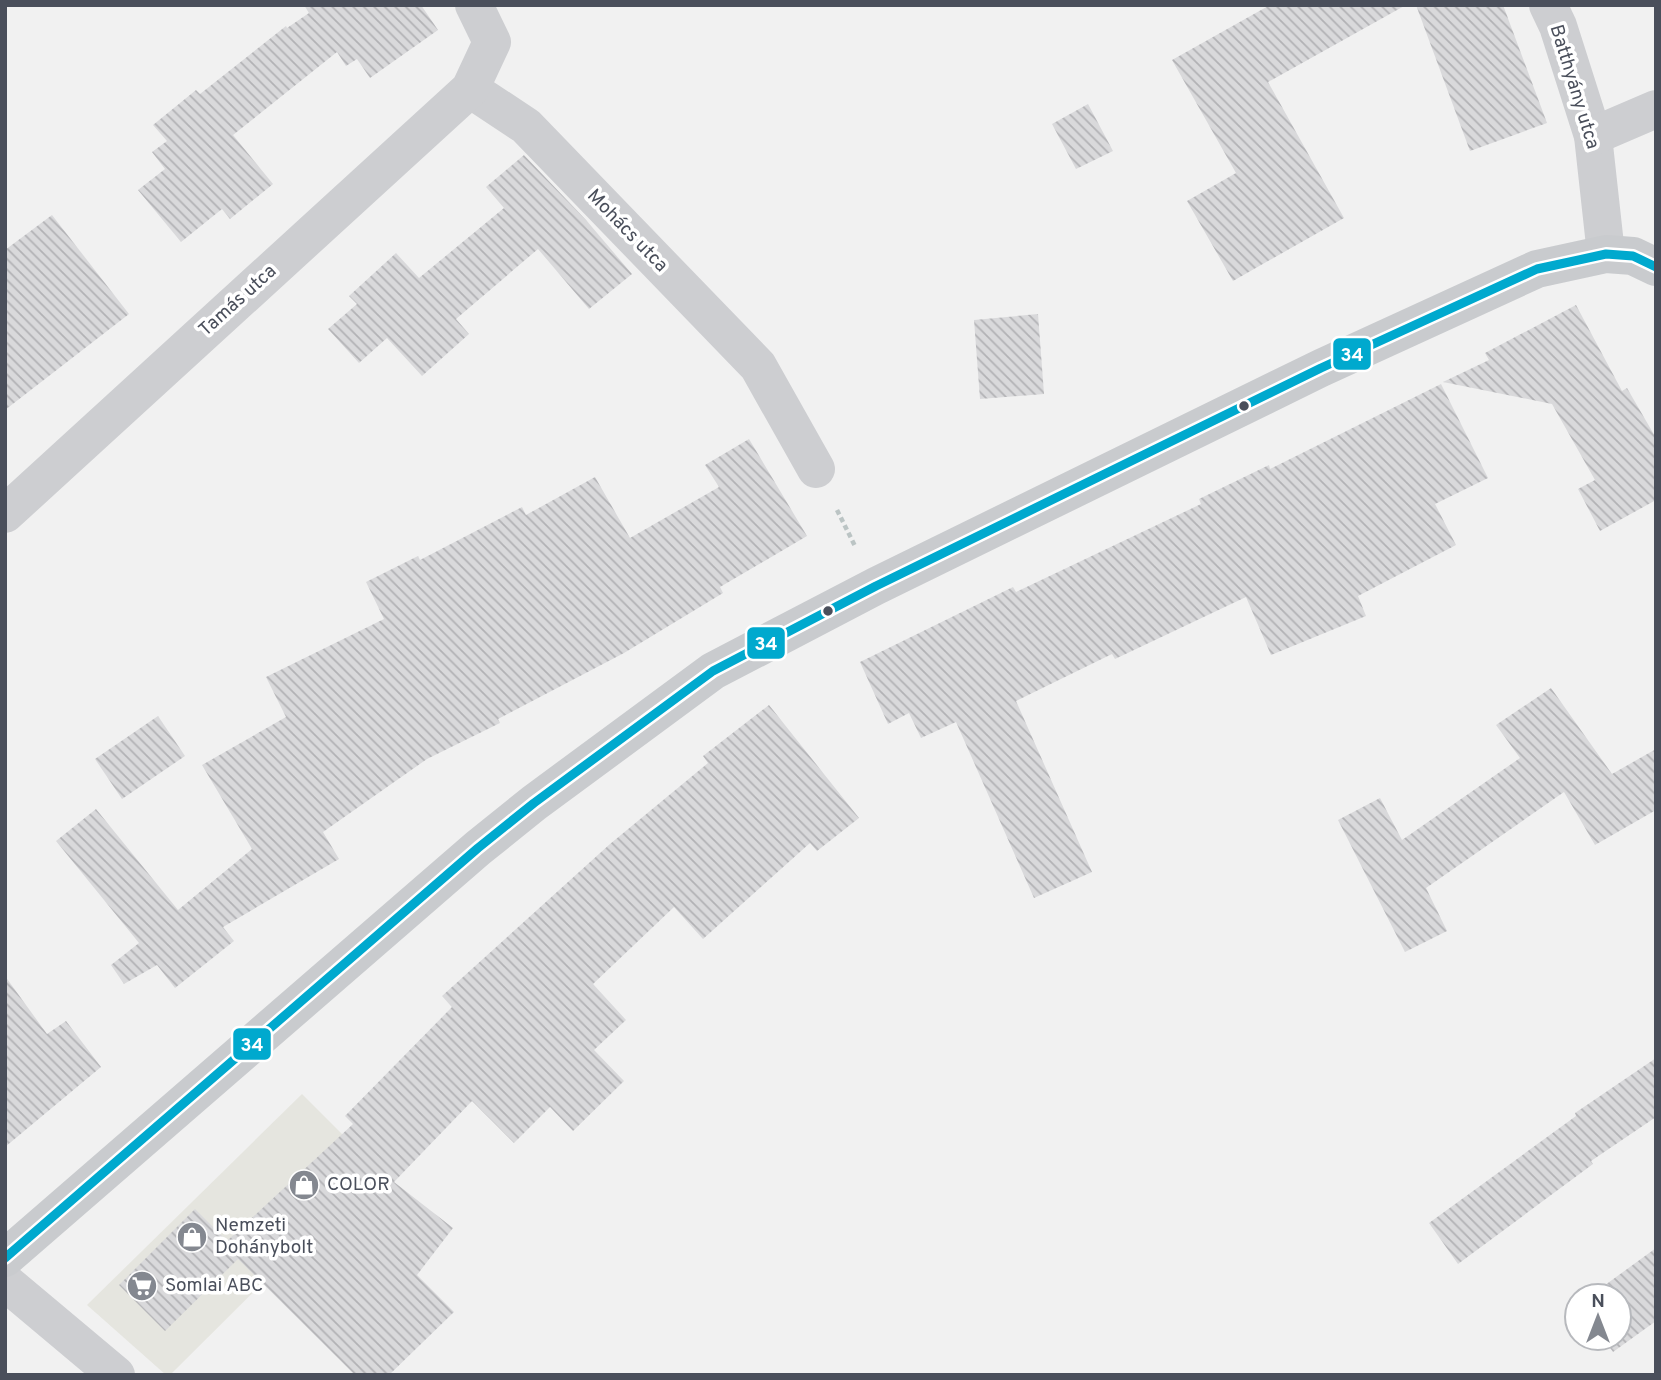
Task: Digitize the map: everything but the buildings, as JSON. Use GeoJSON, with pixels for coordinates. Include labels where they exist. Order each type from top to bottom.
{"type":"FeatureCollection","features":[{"type":"Feature","properties":{"kind":"main road"},"geometry":{"type":"LineString","coordinates":[[5,1258],[534,803],[713,671],[876,586],[1461,302],[1537,269],[1606,254],[1633,256],[1656,267]]}},
{"type":"Feature","properties":{"kind":"street"},"geometry":{"type":"LineString","coordinates":[[470,89],[492,42],[474,5]]}},
{"type":"Feature","properties":{"kind":"street","name":"Batthyány utca"},"geometry":{"type":"LineString","coordinates":[[1548,5],[1558,26],[1593,136],[1606,254]]}},
{"type":"Feature","properties":{"kind":"street","name":"Mohács utca"},"geometry":{"type":"LineString","coordinates":[[470,89],[526,127],[758,366],[816,469]]}},
{"type":"Feature","properties":{"kind":"street","name":"Tamás utca"},"geometry":{"type":"LineString","coordinates":[[5,514],[470,89]]}},
{"type":"Feature","properties":{"kind":"street"},"geometry":{"type":"LineString","coordinates":[[1593,136],[1656,109]]}},
{"type":"Feature","properties":{"kind":"street"},"geometry":{"type":"LineString","coordinates":[[5,1282],[116,1375]]}},
{"type":"Feature","properties":{"kind":"path"},"geometry":{"type":"LineString","coordinates":[[816,469],[876,586]]}},
{"type":"Feature","properties":{"kind":"shaded area"},"geometry":{"type":"Polygon","coordinates":[[[302,1094],[377,1169],[170,1375],[166,1375],[87,1305],[302,1094]]]}},
{"type":"Feature","properties":{"kind":"transit line","name":"34"},"geometry":{"type":"LineString","coordinates":[[5,1258],[478,848],[534,803],[713,671],[876,586],[1321,368],[1537,269],[1606,254],[1633,256],[1656,267]]}},
{"type":"Feature","properties":{"kind":"place","name":"COLOR"},"geometry":{"type":"Point","coordinates":[304,1185]}},
{"type":"Feature","properties":{"kind":"place","name":"Nemzeti Dohánybolt"},"geometry":{"type":"Point","coordinates":[192,1237]}},
{"type":"Feature","properties":{"kind":"place","name":"Somlai ABC"},"geometry":{"type":"Point","coordinates":[142,1286]}}]}
